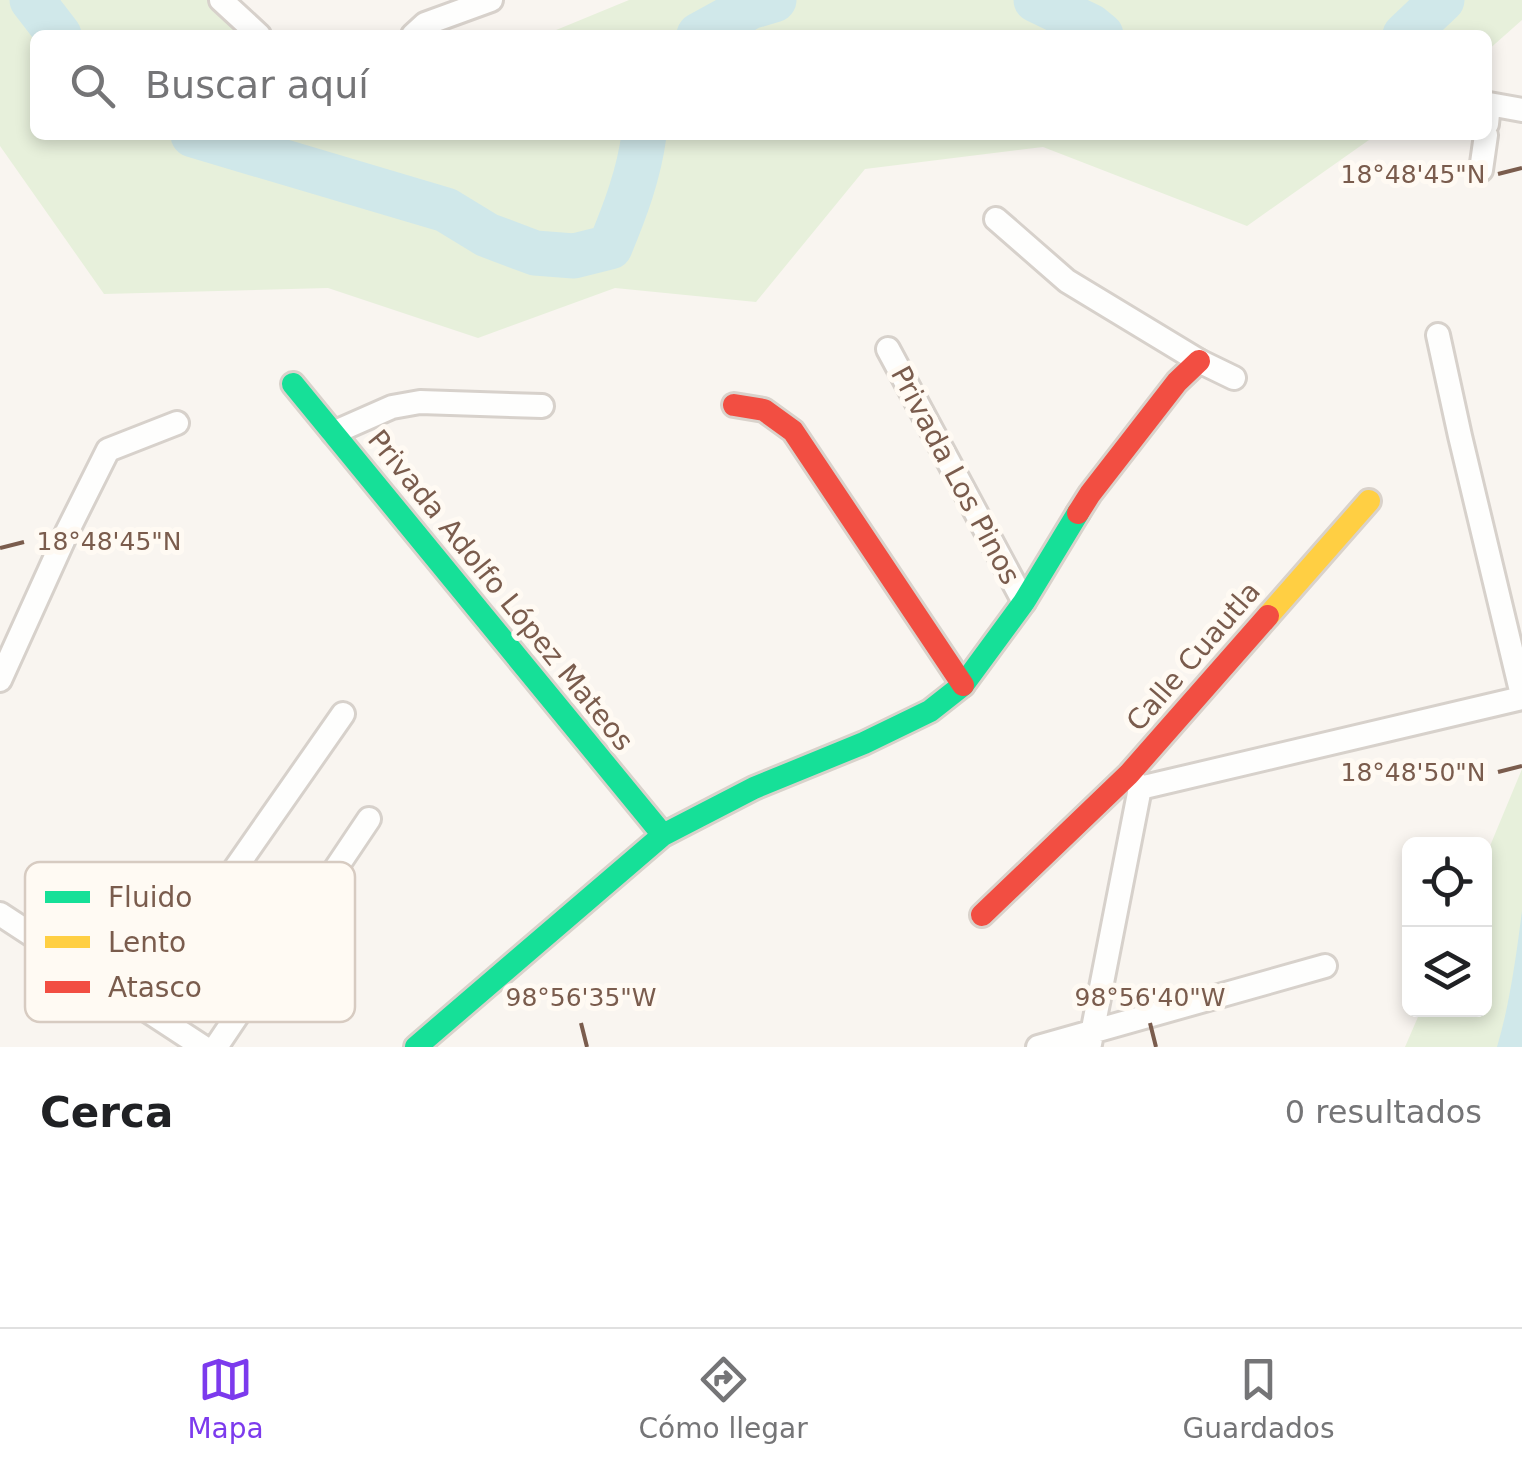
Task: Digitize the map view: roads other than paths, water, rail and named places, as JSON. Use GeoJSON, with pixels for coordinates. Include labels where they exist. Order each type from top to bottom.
{"type":"FeatureCollection","features":[{"type":"Feature","properties":{"kind":"street"},"geometry":{"type":"LineString","coordinates":[[221,0],[254,30]]}},
{"type":"Feature","properties":{"kind":"street"},"geometry":{"type":"LineString","coordinates":[[418,30],[425,24],[490,0]]}},
{"type":"Feature","properties":{"kind":"street"},"geometry":{"type":"LineString","coordinates":[[1492,114],[1522,110]]}},
{"type":"Feature","properties":{"kind":"street"},"geometry":{"type":"LineString","coordinates":[[1481,170],[1485,140]]}},
{"type":"Feature","properties":{"kind":"street"},"geometry":{"type":"LineString","coordinates":[[996,219],[1067,281],[1234,378]]}},
{"type":"Feature","properties":{"kind":"street"},"geometry":{"type":"LineString","coordinates":[[982,915],[1134,781],[1522,696],[1438,336]]}},
{"type":"Feature","properties":{"kind":"street","name":"Privada Los Pinos"},"geometry":{"type":"LineString","coordinates":[[888,348],[1024,602]]}},
{"type":"Feature","properties":{"kind":"street"},"geometry":{"type":"LineString","coordinates":[[416,1047],[663,835],[754,788],[930,711],[963,685],[1024,602],[1090,494],[1177,382],[1199,361]]}},
{"type":"Feature","properties":{"kind":"street","name":"Privada Adolfo López Mateos"},"geometry":{"type":"LineString","coordinates":[[292,384],[663,835]]}},
{"type":"Feature","properties":{"kind":"street"},"geometry":{"type":"LineString","coordinates":[[332,433],[392,407],[420,402],[542,406]]}},
{"type":"Feature","properties":{"kind":"street"},"geometry":{"type":"LineString","coordinates":[[734,406],[764,410],[792,430],[963,685]]}},
{"type":"Feature","properties":{"kind":"street"},"geometry":{"type":"LineString","coordinates":[[0,680],[108,450],[177,423]]}},
{"type":"Feature","properties":{"kind":"street","name":"Calle Cuautla"},"geometry":{"type":"LineString","coordinates":[[1090,1040],[1134,781],[1368,500]]}},
{"type":"Feature","properties":{"kind":"street"},"geometry":{"type":"LineString","coordinates":[[240,862],[343,714]]}},
{"type":"Feature","properties":{"kind":"street"},"geometry":{"type":"LineString","coordinates":[[340,862],[369,819]]}},
{"type":"Feature","properties":{"kind":"street"},"geometry":{"type":"LineString","coordinates":[[0,914],[25,930]]}},
{"type":"Feature","properties":{"kind":"street"},"geometry":{"type":"LineString","coordinates":[[1038,1047],[1090,1040],[1325,966]]}},
{"type":"Feature","properties":{"kind":"street"},"geometry":{"type":"LineString","coordinates":[[166,1022],[203,1047]]}},
{"type":"Feature","properties":{"kind":"street"},"geometry":{"type":"LineString","coordinates":[[216,1047],[233,1022]]}},
{"type":"Feature","properties":{"kind":"water"},"geometry":{"type":"Polygon","coordinates":[[[1522,911],[1522,1047],[1497,1047],[1509,997],[1522,911]]]}},
{"type":"Feature","properties":{"kind":"waterway"},"geometry":{"type":"LineString","coordinates":[[32,0],[55,30]]}},
{"type":"Feature","properties":{"kind":"waterway"},"geometry":{"type":"LineString","coordinates":[[708,30],[750,7],[774,0]]}},
{"type":"Feature","properties":{"kind":"waterway"},"geometry":{"type":"LineString","coordinates":[[1036,0],[1095,30]]}},
{"type":"Feature","properties":{"kind":"waterway"},"geometry":{"type":"LineString","coordinates":[[1410,30],[1442,0]]}},
{"type":"Feature","properties":{"kind":"waterway"},"geometry":{"type":"LineString","coordinates":[[210,140],[446,210],[487,235],[535,253],[574,256],[610,247],[631,192],[643,140]]}}]}
